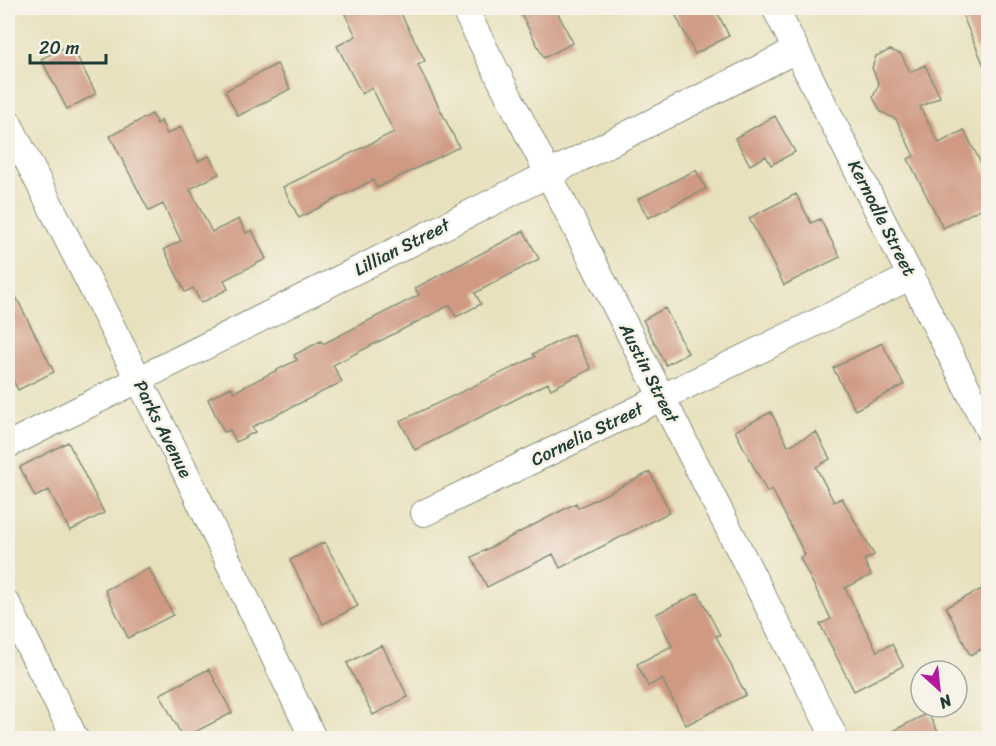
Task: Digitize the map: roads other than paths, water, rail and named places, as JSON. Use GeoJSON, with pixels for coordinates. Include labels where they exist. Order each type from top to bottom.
{"type":"FeatureCollection","features":[{"type":"Feature","properties":{"kind":"street","name":"Austin Street"},"geometry":{"type":"LineString","coordinates":[[464,8],[660,398],[835,738]]}},
{"type":"Feature","properties":{"kind":"street","name":"Kernodle Street"},"geometry":{"type":"LineString","coordinates":[[776,8],[988,429]]}},
{"type":"Feature","properties":{"kind":"street","name":"Lillian Street"},"geometry":{"type":"LineString","coordinates":[[8,445],[796,50]]}},
{"type":"Feature","properties":{"kind":"street","name":"Parks Avenue"},"geometry":{"type":"LineString","coordinates":[[8,122],[138,380],[313,738]]}},
{"type":"Feature","properties":{"kind":"street","name":"Cornelia Street"},"geometry":{"type":"LineString","coordinates":[[424,513],[912,276]]}},
{"type":"Feature","properties":{"kind":"street"},"geometry":{"type":"LineString","coordinates":[[8,605],[75,738]]}}]}
